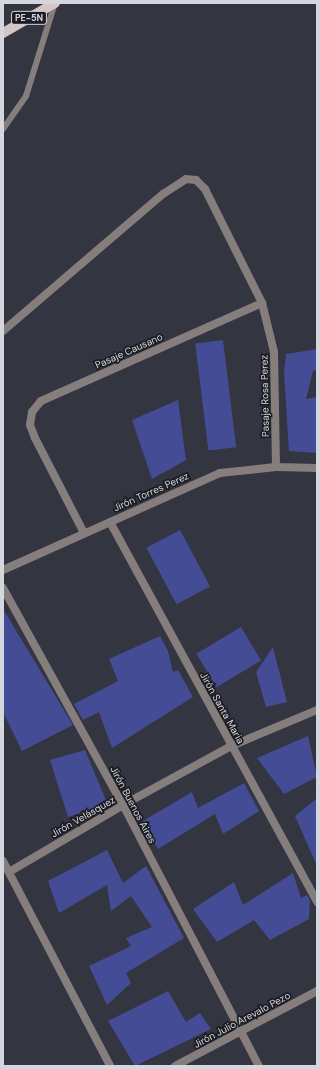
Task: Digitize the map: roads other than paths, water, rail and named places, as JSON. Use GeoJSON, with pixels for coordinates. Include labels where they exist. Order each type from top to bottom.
{"type":"FeatureCollection","features":[{"type":"Feature","properties":{"kind":"main road","name":"PE-5N"},"geometry":{"type":"LineString","coordinates":[[3,33],[55,3]]}},
{"type":"Feature","properties":{"kind":"street","name":"Pasaje Rosa Perez"},"geometry":{"type":"LineString","coordinates":[[3,331],[163,194],[186,178],[196,180],[205,189],[262,303],[274,352],[276,467]]}},
{"type":"Feature","properties":{"kind":"street","name":"Pasaje Causano"},"geometry":{"type":"LineString","coordinates":[[84,533],[35,438],[30,425],[32,412],[41,401],[262,303]]}},
{"type":"Feature","properties":{"kind":"street","name":"Jirón Torres Perez"},"geometry":{"type":"LineString","coordinates":[[3,570],[220,473],[276,467],[317,468]]}},
{"type":"Feature","properties":{"kind":"street","name":"Jirón Santa Maria"},"geometry":{"type":"LineString","coordinates":[[110,522],[317,902]]}},
{"type":"Feature","properties":{"kind":"street","name":"Jirón Buenos Aires"},"geometry":{"type":"LineString","coordinates":[[3,588],[123,805],[240,1034],[259,1066]]}},
{"type":"Feature","properties":{"kind":"street","name":"Jirón Velásquez"},"geometry":{"type":"LineString","coordinates":[[9,872],[123,805],[232,746],[317,710]]}},
{"type":"Feature","properties":{"kind":"street"},"geometry":{"type":"LineString","coordinates":[[3,860],[110,1066]]}},
{"type":"Feature","properties":{"kind":"street","name":"Jirón Julio Arevalo Pezo"},"geometry":{"type":"LineString","coordinates":[[175,1066],[240,1034],[317,991]]}},
{"type":"Feature","properties":{"kind":"lane"},"geometry":{"type":"LineString","coordinates":[[3,128],[26,96],[55,3]]}}]}
